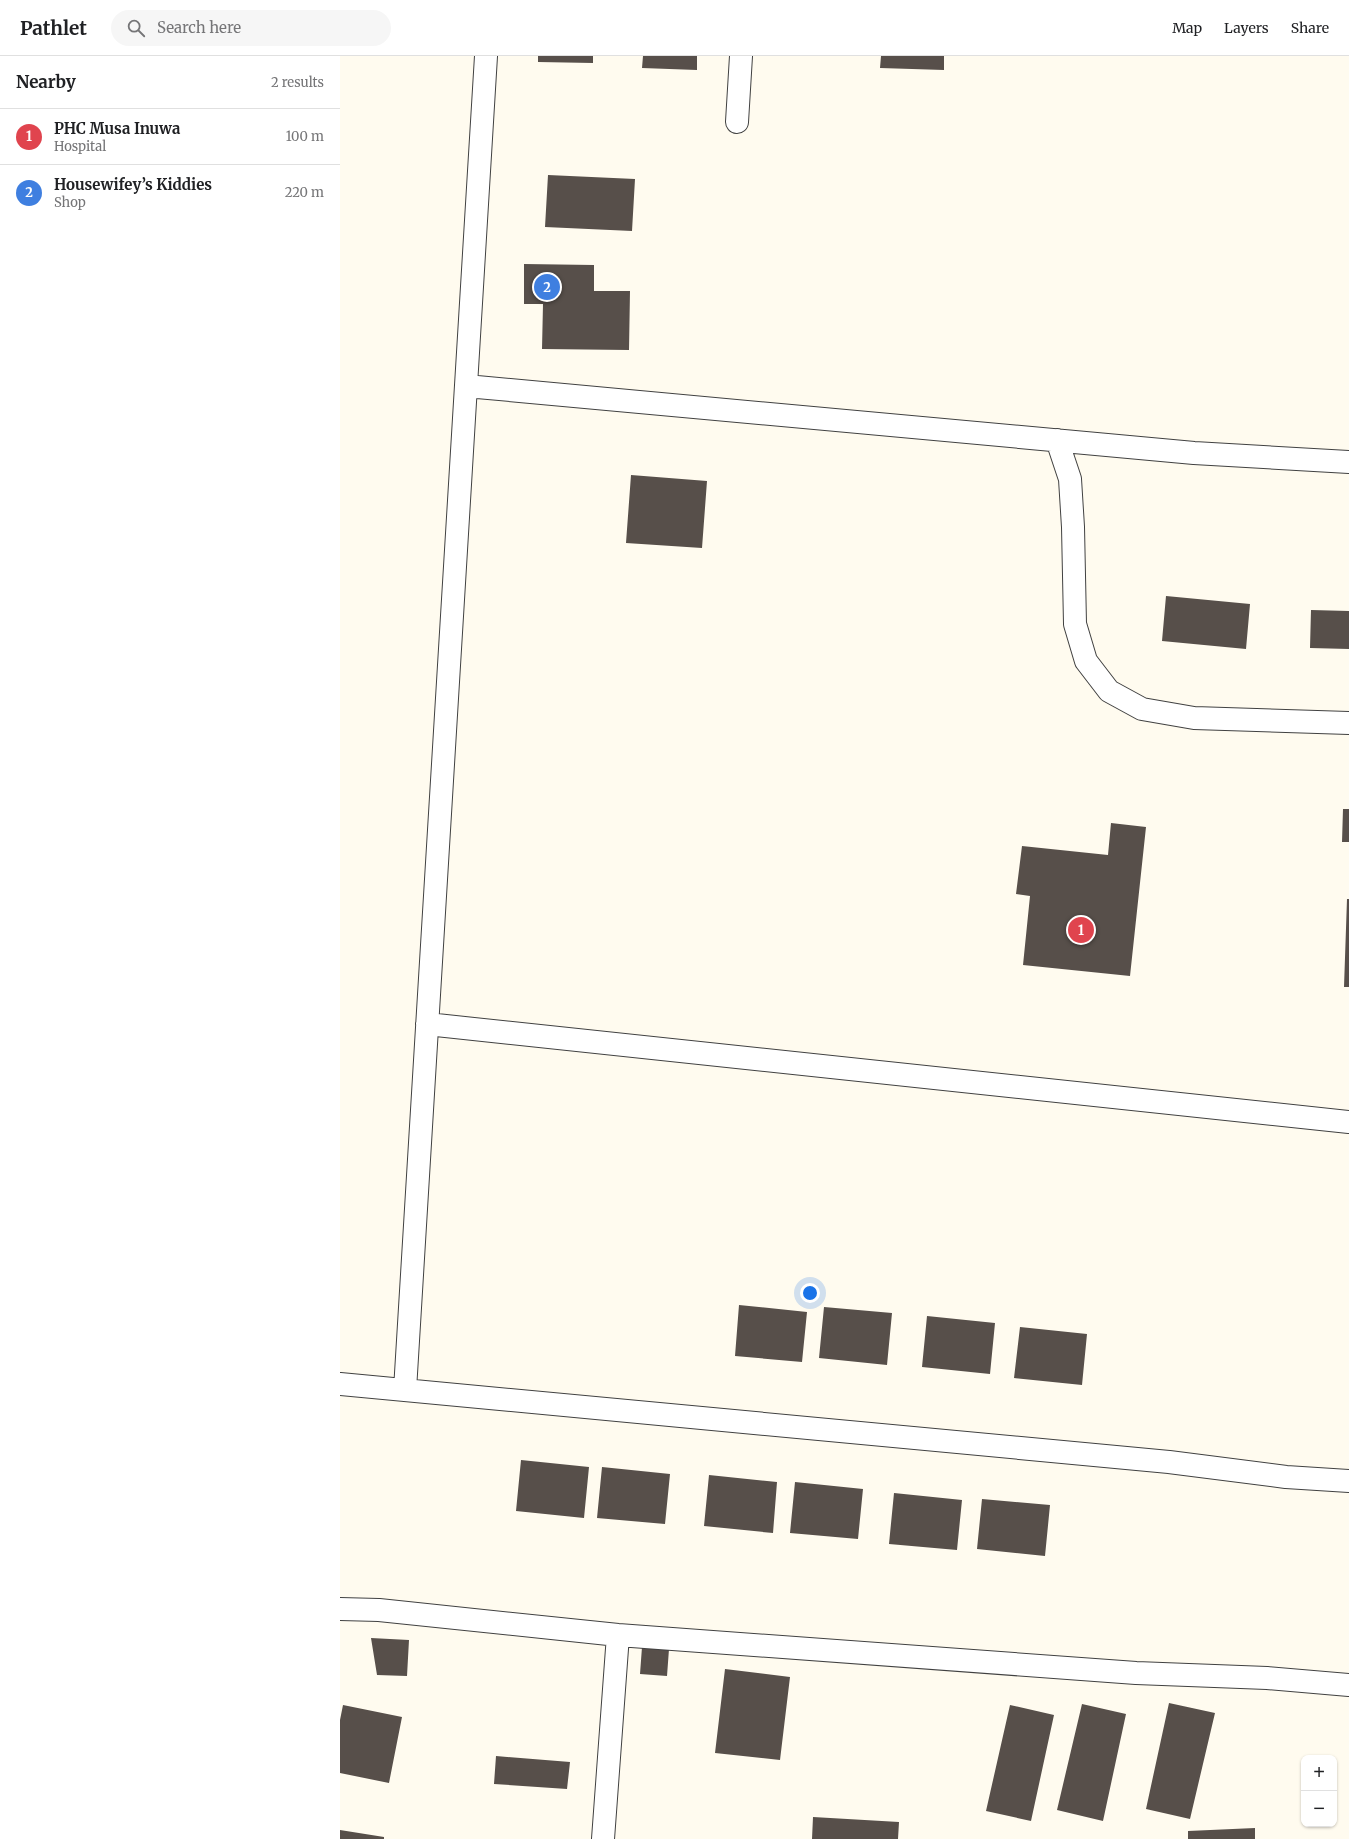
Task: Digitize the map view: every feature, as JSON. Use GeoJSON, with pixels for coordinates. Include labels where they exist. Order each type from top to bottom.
{"type":"FeatureCollection","features":[{"type":"Feature","properties":{"kind":"street"},"geometry":{"type":"LineString","coordinates":[[405,1390],[486,56]]}},
{"type":"Feature","properties":{"kind":"street"},"geometry":{"type":"LineString","coordinates":[[737,122],[741,56]]}},
{"type":"Feature","properties":{"kind":"street"},"geometry":{"type":"LineString","coordinates":[[466,386],[1194,453],[1349,462]]}},
{"type":"Feature","properties":{"kind":"street"},"geometry":{"type":"LineString","coordinates":[[1058,440],[1070,480],[1076,624],[1086,660],[1109,690],[1142,709],[1194,718],[1349,723]]}},
{"type":"Feature","properties":{"kind":"street"},"geometry":{"type":"LineString","coordinates":[[427,1024],[1349,1122]]}},
{"type":"Feature","properties":{"kind":"street"},"geometry":{"type":"LineString","coordinates":[[340,1384],[1169,1462],[1286,1477],[1349,1481]]}},
{"type":"Feature","properties":{"kind":"street"},"geometry":{"type":"LineString","coordinates":[[340,1608],[379,1610],[618,1635],[1136,1673],[1267,1678],[1349,1685]]}},
{"type":"Feature","properties":{"kind":"street"},"geometry":{"type":"LineString","coordinates":[[604,1839],[618,1635]]}},
{"type":"Feature","properties":{"kind":"building"},"geometry":{"type":"Polygon","coordinates":[[[538,56],[593,56],[593,63],[538,62],[538,56]]]}},
{"type":"Feature","properties":{"kind":"building"},"geometry":{"type":"Polygon","coordinates":[[[643,56],[697,56],[697,70],[642,68],[643,56]]]}},
{"type":"Feature","properties":{"kind":"building"},"geometry":{"type":"Polygon","coordinates":[[[881,56],[944,56],[944,70],[880,68],[881,56]]]}},
{"type":"Feature","properties":{"kind":"building"},"geometry":{"type":"Polygon","coordinates":[[[548,175],[635,179],[632,231],[545,227],[548,175]]]}},
{"type":"Feature","properties":{"kind":"building"},"geometry":{"type":"Polygon","coordinates":[[[524,264],[594,265],[594,291],[630,291],[629,350],[542,349],[543,304],[524,304],[524,264]]]}},
{"type":"Feature","properties":{"kind":"building"},"geometry":{"type":"Polygon","coordinates":[[[631,475],[707,481],[702,548],[626,543],[631,475]]]}},
{"type":"Feature","properties":{"kind":"building"},"geometry":{"type":"Polygon","coordinates":[[[1166,596],[1250,604],[1246,649],[1162,641],[1166,596]]]}},
{"type":"Feature","properties":{"kind":"building"},"geometry":{"type":"Polygon","coordinates":[[[1311,610],[1349,611],[1349,649],[1310,648],[1311,610]]]}},
{"type":"Feature","properties":{"kind":"building"},"geometry":{"type":"Polygon","coordinates":[[[1343,809],[1349,809],[1349,842],[1342,842],[1343,809]]]}},
{"type":"Feature","properties":{"kind":"building"},"geometry":{"type":"Polygon","coordinates":[[[1111,823],[1146,827],[1130,976],[1023,965],[1030,896],[1016,894],[1022,846],[1108,855],[1111,823]]]}},
{"type":"Feature","properties":{"kind":"building"},"geometry":{"type":"Polygon","coordinates":[[[1347,899],[1349,899],[1349,987],[1344,987],[1347,899]]]}},
{"type":"Feature","properties":{"kind":"building"},"geometry":{"type":"Polygon","coordinates":[[[739,1305],[807,1312],[802,1362],[735,1356],[739,1305]]]}},
{"type":"Feature","properties":{"kind":"building"},"geometry":{"type":"Polygon","coordinates":[[[824,1307],[892,1313],[887,1365],[819,1358],[824,1307]]]}},
{"type":"Feature","properties":{"kind":"building"},"geometry":{"type":"Polygon","coordinates":[[[927,1316],[995,1323],[990,1374],[922,1367],[927,1316]]]}},
{"type":"Feature","properties":{"kind":"building"},"geometry":{"type":"Polygon","coordinates":[[[1020,1327],[1087,1334],[1082,1385],[1014,1378],[1020,1327]]]}},
{"type":"Feature","properties":{"kind":"building"},"geometry":{"type":"Polygon","coordinates":[[[521,1460],[589,1467],[584,1518],[516,1511],[521,1460]]]}},
{"type":"Feature","properties":{"kind":"building"},"geometry":{"type":"Polygon","coordinates":[[[602,1467],[670,1474],[665,1524],[597,1518],[602,1467]]]}},
{"type":"Feature","properties":{"kind":"building"},"geometry":{"type":"Polygon","coordinates":[[[709,1475],[777,1482],[773,1533],[704,1526],[709,1475]]]}},
{"type":"Feature","properties":{"kind":"building"},"geometry":{"type":"Polygon","coordinates":[[[795,1482],[863,1489],[858,1539],[790,1533],[795,1482]]]}},
{"type":"Feature","properties":{"kind":"building"},"geometry":{"type":"Polygon","coordinates":[[[894,1493],[962,1500],[957,1550],[889,1544],[894,1493]]]}},
{"type":"Feature","properties":{"kind":"building"},"geometry":{"type":"Polygon","coordinates":[[[982,1499],[1050,1505],[1045,1556],[977,1549],[982,1499]]]}},
{"type":"Feature","properties":{"kind":"building"},"geometry":{"type":"Polygon","coordinates":[[[371,1638],[409,1640],[407,1676],[377,1675],[371,1638]]]}},
{"type":"Feature","properties":{"kind":"building"},"geometry":{"type":"Polygon","coordinates":[[[642,1647],[669,1649],[667,1676],[640,1674],[642,1647]]]}},
{"type":"Feature","properties":{"kind":"building"},"geometry":{"type":"Polygon","coordinates":[[[725,1669],[790,1677],[780,1760],[715,1753],[725,1669]]]}},
{"type":"Feature","properties":{"kind":"building"},"geometry":{"type":"Polygon","coordinates":[[[1169,1703],[1215,1713],[1190,1819],[1146,1809],[1169,1703]]]}},
{"type":"Feature","properties":{"kind":"building"},"geometry":{"type":"Polygon","coordinates":[[[1082,1704],[1126,1714],[1103,1821],[1057,1810],[1082,1704]]]}},
{"type":"Feature","properties":{"kind":"building"},"geometry":{"type":"Polygon","coordinates":[[[343,1705],[402,1717],[389,1783],[340,1773],[340,1720],[343,1705]]]}},
{"type":"Feature","properties":{"kind":"building"},"geometry":{"type":"Polygon","coordinates":[[[1010,1705],[1054,1715],[1031,1821],[986,1811],[1010,1705]]]}},
{"type":"Feature","properties":{"kind":"building"},"geometry":{"type":"Polygon","coordinates":[[[496,1756],[570,1762],[567,1789],[494,1784],[496,1756]]]}},
{"type":"Feature","properties":{"kind":"building"},"geometry":{"type":"Polygon","coordinates":[[[813,1817],[899,1822],[898,1839],[812,1839],[813,1817]]]}},
{"type":"Feature","properties":{"kind":"building"},"geometry":{"type":"Polygon","coordinates":[[[1255,1828],[1255,1839],[1188,1839],[1188,1831],[1255,1828]]]}},
{"type":"Feature","properties":{"kind":"building"},"geometry":{"type":"Polygon","coordinates":[[[340,1830],[384,1837],[384,1839],[340,1839],[340,1830]]]}},
{"type":"Feature","properties":{"kind":"place","name":"Housewifey’s Kiddies"},"geometry":{"type":"Point","coordinates":[547,287]}},
{"type":"Feature","properties":{"kind":"place","name":"PHC Musa Inuwa"},"geometry":{"type":"Point","coordinates":[1081,930]}}]}
